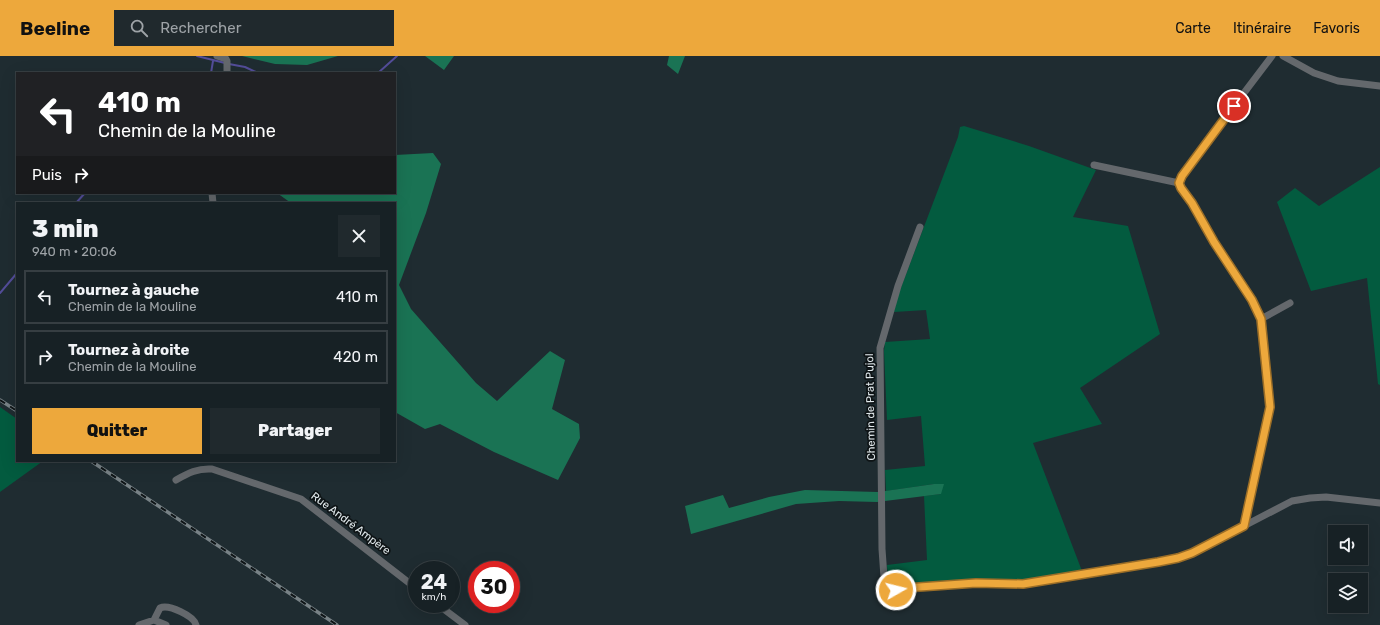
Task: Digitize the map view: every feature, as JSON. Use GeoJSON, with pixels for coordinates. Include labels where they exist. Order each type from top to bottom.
{"type":"FeatureCollection","features":[{"type":"Feature","properties":{"kind":"street"},"geometry":{"type":"LineString","coordinates":[[217,56],[226,59],[227,67]]}},
{"type":"Feature","properties":{"kind":"street"},"geometry":{"type":"LineString","coordinates":[[1244,526],[1270,407],[1261,319],[1252,300],[1214,242],[1179,183],[1193,160],[1272,56]]}},
{"type":"Feature","properties":{"kind":"street"},"geometry":{"type":"LineString","coordinates":[[1283,56],[1314,73],[1338,82],[1380,86]]}},
{"type":"Feature","properties":{"kind":"street"},"geometry":{"type":"LineString","coordinates":[[1094,165],[1179,183]]}},
{"type":"Feature","properties":{"kind":"street","name":"Chemin de Prat Pujol"},"geometry":{"type":"LineString","coordinates":[[920,227],[892,302],[880,348],[882,549],[884,577],[889,593],[905,588],[968,584],[1023,584],[1158,562],[1178,558],[1192,553],[1244,526]]}},
{"type":"Feature","properties":{"kind":"street"},"geometry":{"type":"LineString","coordinates":[[1261,319],[1290,303]]}},
{"type":"Feature","properties":{"kind":"street","name":"Rue André Ampère"},"geometry":{"type":"LineString","coordinates":[[176,480],[202,468],[212,469],[301,499],[408,581]]}},
{"type":"Feature","properties":{"kind":"street"},"geometry":{"type":"LineString","coordinates":[[1244,526],[1284,504],[1300,499],[1318,497],[1379,503]]}},
{"type":"Feature","properties":{"kind":"street"},"geometry":{"type":"LineString","coordinates":[[154,620],[160,608],[167,606],[191,618],[195,621],[196,625]]}},
{"type":"Feature","properties":{"kind":"street"},"geometry":{"type":"LineString","coordinates":[[449,613],[465,625]]}},
{"type":"Feature","properties":{"kind":"street"},"geometry":{"type":"LineString","coordinates":[[139,625],[154,620],[166,625]]}},
{"type":"Feature","properties":{"kind":"green space"},"geometry":{"type":"Polygon","coordinates":[[[242,56],[338,56],[307,65],[275,64],[242,56]]]}},
{"type":"Feature","properties":{"kind":"green space"},"geometry":{"type":"Polygon","coordinates":[[[425,56],[454,56],[444,70],[425,56]]]}},
{"type":"Feature","properties":{"kind":"green space"},"geometry":{"type":"Polygon","coordinates":[[[669,56],[685,56],[678,74],[667,65],[669,56]]]}},
{"type":"Feature","properties":{"kind":"green space"},"geometry":{"type":"Polygon","coordinates":[[[964,126],[1029,146],[1096,170],[1073,217],[1128,226],[1160,334],[1080,388],[1102,424],[1033,443],[1082,571],[1035,580],[1012,581],[989,579],[891,585],[888,579],[887,565],[927,560],[924,496],[941,494],[934,484],[886,491],[885,470],[925,466],[921,416],[887,420],[884,351],[885,342],[930,339],[926,310],[894,312],[897,298],[958,137],[960,127],[964,126]]]}},
{"type":"Feature","properties":{"kind":"green space"},"geometry":{"type":"Polygon","coordinates":[[[433,153],[441,164],[426,213],[399,285],[411,309],[476,383],[497,401],[550,351],[565,360],[552,409],[579,424],[580,438],[558,480],[494,452],[440,424],[425,429],[396,413],[396,202],[290,202],[278,194],[396,194],[396,155],[433,153]]]}},
{"type":"Feature","properties":{"kind":"green space"},"geometry":{"type":"Polygon","coordinates":[[[1380,167],[1380,385],[1378,384],[1367,278],[1311,291],[1277,202],[1295,188],[1319,206],[1380,167]]]}},
{"type":"Feature","properties":{"kind":"green space"},"geometry":{"type":"Polygon","coordinates":[[[0,407],[16,418],[16,462],[42,462],[0,492],[0,407]]]}},
{"type":"Feature","properties":{"kind":"green space"},"geometry":{"type":"Polygon","coordinates":[[[934,484],[944,484],[941,494],[877,502],[839,501],[796,504],[691,534],[685,506],[723,495],[729,508],[769,497],[805,490],[878,492],[934,484]]]}},
{"type":"Feature","properties":{"kind":"waterway"},"geometry":{"type":"LineString","coordinates":[[197,56],[225,63]]}},
{"type":"Feature","properties":{"kind":"waterway"},"geometry":{"type":"LineString","coordinates":[[379,72],[397,56]]}},
{"type":"Feature","properties":{"kind":"waterway"},"geometry":{"type":"LineString","coordinates":[[211,72],[213,61]]}},
{"type":"Feature","properties":{"kind":"waterway"},"geometry":{"type":"LineString","coordinates":[[229,64],[245,67],[256,72]]}},
{"type":"Feature","properties":{"kind":"waterway"},"geometry":{"type":"LineString","coordinates":[[77,202],[84,194]]}},
{"type":"Feature","properties":{"kind":"waterway"},"geometry":{"type":"LineString","coordinates":[[0,293],[16,274]]}},
{"type":"Feature","properties":{"kind":"railway"},"geometry":{"type":"LineString","coordinates":[[0,400],[16,410]]}},
{"type":"Feature","properties":{"kind":"railway"},"geometry":{"type":"LineString","coordinates":[[92,462],[337,625]]}},
{"type":"Feature","properties":{"kind":"route"},"geometry":{"type":"LineString","coordinates":[[896,590],[905,588],[976,583],[1023,584],[1158,562],[1178,558],[1192,553],[1244,526],[1270,407],[1261,319],[1252,300],[1214,242],[1179,183],[1182,176],[1234,106]]}}]}
